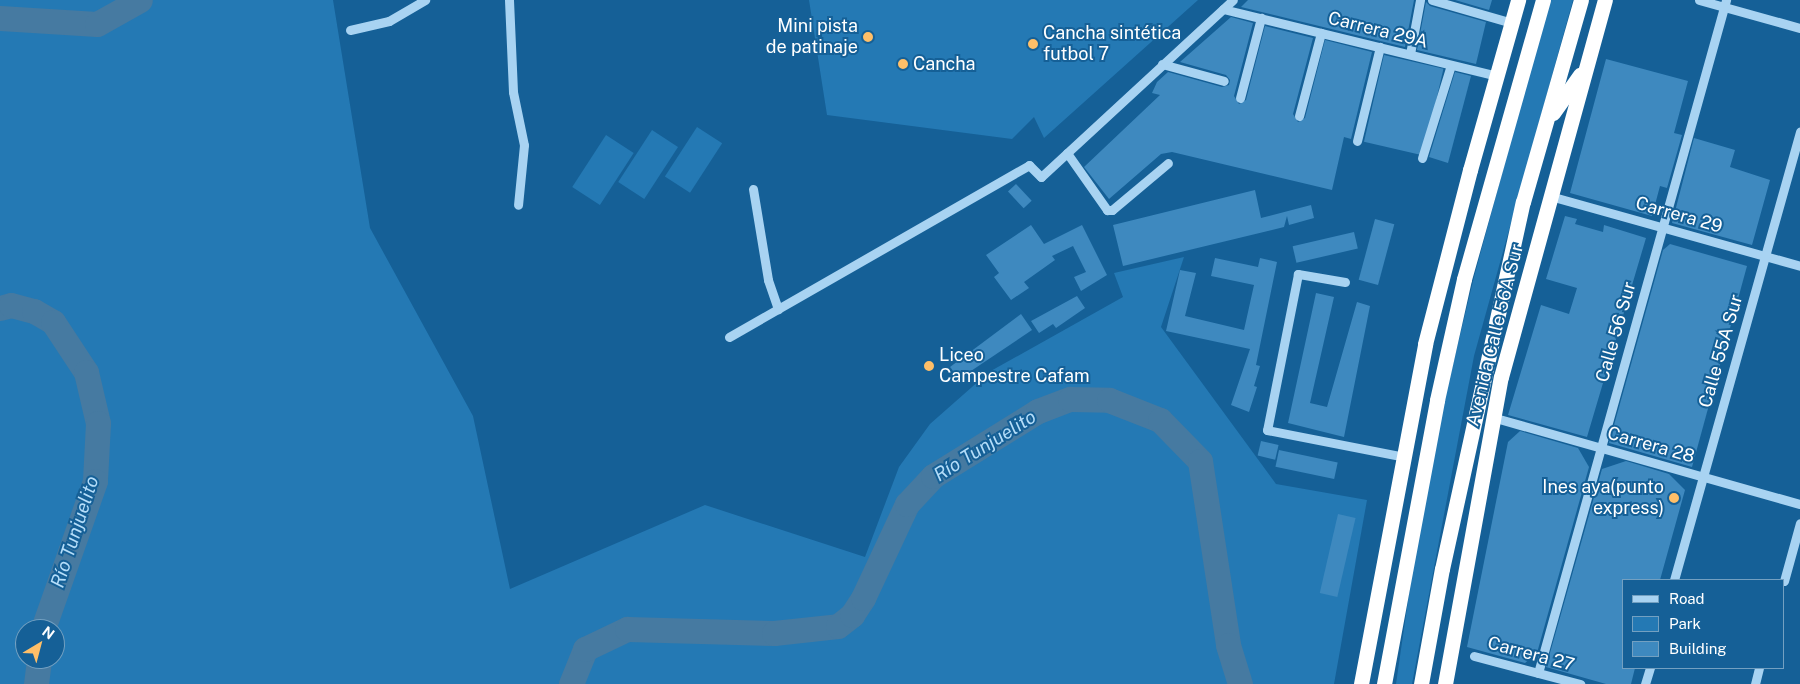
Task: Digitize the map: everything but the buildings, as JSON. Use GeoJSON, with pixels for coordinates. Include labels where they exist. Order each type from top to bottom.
{"type":"FeatureCollection","features":[{"type":"Feature","properties":{"kind":"highway"},"geometry":{"type":"LineString","coordinates":[[1361,684],[1432,316],[1518,0]]}},
{"type":"Feature","properties":{"kind":"highway"},"geometry":{"type":"LineString","coordinates":[[1384,684],[1464,279],[1542,0]]}},
{"type":"Feature","properties":{"kind":"highway","name":"Avenida Calle 56A Sur"},"geometry":{"type":"LineString","coordinates":[[1421,684],[1442,569],[1523,202],[1580,0]]}},
{"type":"Feature","properties":{"kind":"highway","name":"Avenida Calle 56A Sur"},"geometry":{"type":"LineString","coordinates":[[1445,684],[1492,417],[1550,196],[1605,0]]}},
{"type":"Feature","properties":{"kind":"highway"},"geometry":{"type":"LineString","coordinates":[[1546,122],[1586,67]]}},
{"type":"Feature","properties":{"kind":"highway"},"geometry":{"type":"LineString","coordinates":[[1479,141],[1514,100]]}},
{"type":"Feature","properties":{"kind":"highway"},"geometry":{"type":"LineString","coordinates":[[1404,457],[1409,550]]}},
{"type":"Feature","properties":{"kind":"highway"},"geometry":{"type":"LineString","coordinates":[[1442,569],[1456,626]]}},
{"type":"Feature","properties":{"kind":"street"},"geometry":{"type":"LineString","coordinates":[[350,30],[389,21],[425,0]]}},
{"type":"Feature","properties":{"kind":"street"},"geometry":{"type":"LineString","coordinates":[[509,0],[513,92],[524,145],[518,205]]}},
{"type":"Feature","properties":{"kind":"street"},"geometry":{"type":"LineString","coordinates":[[729,336],[1029,165],[1041,177],[1233,0]]}},
{"type":"Feature","properties":{"kind":"street"},"geometry":{"type":"LineString","coordinates":[[1410,54],[1420,0]]}},
{"type":"Feature","properties":{"kind":"street"},"geometry":{"type":"LineString","coordinates":[[1432,0],[1512,23]]}},
{"type":"Feature","properties":{"kind":"street"},"geometry":{"type":"LineString","coordinates":[[1699,0],[1725,4],[1800,28]]}},
{"type":"Feature","properties":{"kind":"street","name":"Calle 56 Sur"},"geometry":{"type":"LineString","coordinates":[[1538,673],[1725,4]]}},
{"type":"Feature","properties":{"kind":"street","name":"Carrera 29A"},"geometry":{"type":"LineString","coordinates":[[1223,9],[1497,76]]}},
{"type":"Feature","properties":{"kind":"street"},"geometry":{"type":"LineString","coordinates":[[1240,98],[1261,18]]}},
{"type":"Feature","properties":{"kind":"street"},"geometry":{"type":"LineString","coordinates":[[1299,116],[1321,32]]}},
{"type":"Feature","properties":{"kind":"street"},"geometry":{"type":"LineString","coordinates":[[1357,142],[1380,47]]}},
{"type":"Feature","properties":{"kind":"street"},"geometry":{"type":"LineString","coordinates":[[1162,64],[1224,80]]}},
{"type":"Feature","properties":{"kind":"street"},"geometry":{"type":"LineString","coordinates":[[1422,158],[1451,65]]}},
{"type":"Feature","properties":{"kind":"street","name":"Calle 55A Sur"},"geometry":{"type":"LineString","coordinates":[[1674,579],[1800,131]]}},
{"type":"Feature","properties":{"kind":"street"},"geometry":{"type":"LineString","coordinates":[[1067,153],[1107,210],[1112,210],[1168,163]]}},
{"type":"Feature","properties":{"kind":"street"},"geometry":{"type":"LineString","coordinates":[[753,190],[768,280],[778,308]]}},
{"type":"Feature","properties":{"kind":"street","name":"Carrera 29"},"geometry":{"type":"LineString","coordinates":[[1550,196],[1800,266]]}},
{"type":"Feature","properties":{"kind":"street"},"geometry":{"type":"LineString","coordinates":[[1346,282],[1298,274],[1267,430],[1404,457]]}},
{"type":"Feature","properties":{"kind":"street","name":"Carrera 28"},"geometry":{"type":"LineString","coordinates":[[1492,417],[1800,504]]}},
{"type":"Feature","properties":{"kind":"street"},"geometry":{"type":"LineString","coordinates":[[1785,579],[1800,523]]}},
{"type":"Feature","properties":{"kind":"street","name":"Carrera 27"},"geometry":{"type":"LineString","coordinates":[[1474,656],[1580,684]]}},
{"type":"Feature","properties":{"kind":"street"},"geometry":{"type":"LineString","coordinates":[[1646,684],[1650,669]]}},
{"type":"Feature","properties":{"kind":"street"},"geometry":{"type":"LineString","coordinates":[[1755,684],[1759,669]]}},
{"type":"Feature","properties":{"kind":"green space"},"geometry":{"type":"Polygon","coordinates":[[[0,0],[333,0],[370,228],[473,416],[510,589],[705,505],[865,557],[899,467],[930,424],[989,372],[1123,297],[1114,273],[1184,257],[1161,327],[1276,484],[1367,500],[1334,684],[0,684],[0,0]]]}},
{"type":"Feature","properties":{"kind":"green space"},"geometry":{"type":"Polygon","coordinates":[[[809,0],[1198,0],[1044,138],[1034,117],[1012,139],[827,115],[809,0]]]}},
{"type":"Feature","properties":{"kind":"green space"},"geometry":{"type":"Polygon","coordinates":[[[1549,0],[1573,0],[1474,356],[1412,684],[1396,684],[1412,573],[1442,410],[1474,277],[1549,0]]]}},
{"type":"Feature","properties":{"kind":"green space"},"geometry":{"type":"Polygon","coordinates":[[[697,127],[722,143],[690,193],[665,176],[697,127]]]}},
{"type":"Feature","properties":{"kind":"green space"},"geometry":{"type":"Polygon","coordinates":[[[652,130],[678,147],[644,199],[618,182],[652,130]]]}},
{"type":"Feature","properties":{"kind":"green space"},"geometry":{"type":"Polygon","coordinates":[[[606,135],[634,153],[600,205],[572,187],[606,135]]]}},
{"type":"Feature","properties":{"kind":"waterway","name":"Río Tunjuelito"},"geometry":{"type":"LineString","coordinates":[[0,18],[97,24],[140,0]]}},
{"type":"Feature","properties":{"kind":"waterway","name":"Río Tunjuelito"},"geometry":{"type":"LineString","coordinates":[[0,308],[11,305],[34,311],[53,322],[86,372],[98,423],[95,481],[47,619]]}},
{"type":"Feature","properties":{"kind":"waterway","name":"Río Tunjuelito"},"geometry":{"type":"LineString","coordinates":[[571,684],[585,649],[627,629],[774,633],[838,626],[852,615],[863,598],[907,504],[933,476],[1038,411],[1070,399],[1109,400],[1160,420],[1200,461],[1228,645],[1240,684]]}},
{"type":"Feature","properties":{"kind":"waterway","name":"Río Tunjuelito"},"geometry":{"type":"LineString","coordinates":[[36,684],[38,669]]}},
{"type":"Feature","properties":{"kind":"place","name":"Mini pista de patinaje"},"geometry":{"type":"Point","coordinates":[868,37]}},
{"type":"Feature","properties":{"kind":"place","name":"Cancha sintética futbol 7"},"geometry":{"type":"Point","coordinates":[1033,44]}},
{"type":"Feature","properties":{"kind":"place","name":"Cancha"},"geometry":{"type":"Point","coordinates":[903,64]}},
{"type":"Feature","properties":{"kind":"place","name":"Liceo Campestre Cafam"},"geometry":{"type":"Point","coordinates":[929,366]}},
{"type":"Feature","properties":{"kind":"place","name":"Ines aya(punto express)"},"geometry":{"type":"Point","coordinates":[1674,498]}}]}
